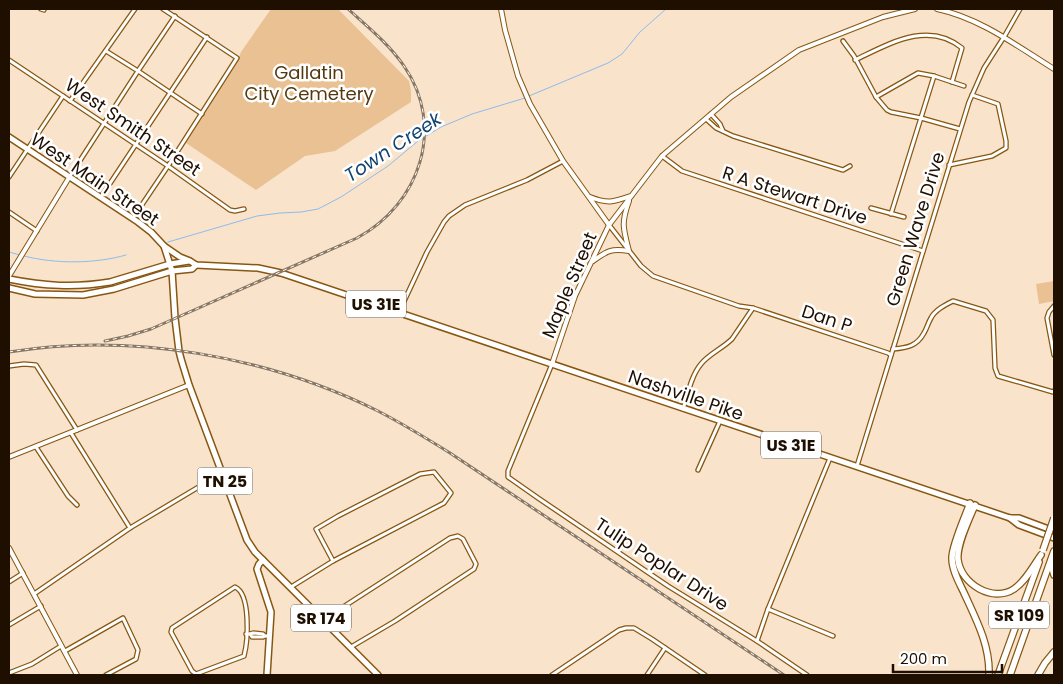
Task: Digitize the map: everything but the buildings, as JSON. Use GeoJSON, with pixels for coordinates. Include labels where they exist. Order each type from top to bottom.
{"type":"FeatureCollection","features":[{"type":"Feature","properties":{"kind":"highway"},"geometry":{"type":"LineString","coordinates":[[972,504],[960,543],[958,562],[964,575],[973,586],[983,591],[996,593],[1011,590],[1021,582],[1042,553]]}},
{"type":"Feature","properties":{"kind":"highway"},"geometry":{"type":"LineString","coordinates":[[972,504],[952,558],[957,577],[982,633],[988,657],[989,675]]}},
{"type":"Feature","properties":{"kind":"highway","name":"SR 109"},"geometry":{"type":"LineString","coordinates":[[998,675],[1054,518]]}},
{"type":"Feature","properties":{"kind":"highway"},"geometry":{"type":"LineString","coordinates":[[1054,552],[1052,568],[1054,575]]}},
{"type":"Feature","properties":{"kind":"highway","name":"SR 109"},"geometry":{"type":"LineString","coordinates":[[1010,675],[1054,552]]}},
{"type":"Feature","properties":{"kind":"highway"},"geometry":{"type":"LineString","coordinates":[[1038,675],[1054,652]]}},
{"type":"Feature","properties":{"kind":"main road","name":"West Main Street"},"geometry":{"type":"LineString","coordinates":[[9,137],[133,219],[151,232],[164,246]]}},
{"type":"Feature","properties":{"kind":"main road"},"geometry":{"type":"LineString","coordinates":[[164,246],[180,257],[190,261]]}},
{"type":"Feature","properties":{"kind":"main road","name":"TN 25"},"geometry":{"type":"LineString","coordinates":[[164,246],[172,271],[179,351],[189,385],[247,540],[263,560]]}},
{"type":"Feature","properties":{"kind":"main road","name":"US 31E"},"geometry":{"type":"LineString","coordinates":[[190,261],[196,264],[263,268],[281,273],[552,364]]}},
{"type":"Feature","properties":{"kind":"main road"},"geometry":{"type":"LineString","coordinates":[[9,277],[27,283],[64,286],[110,282],[170,264],[190,261]]}},
{"type":"Feature","properties":{"kind":"main road","name":"US 31E"},"geometry":{"type":"LineString","coordinates":[[9,288],[35,294],[83,296],[114,289],[172,271],[192,269],[196,264]]}},
{"type":"Feature","properties":{"kind":"main road"},"geometry":{"type":"LineString","coordinates":[[85,284],[88,294]]}},
{"type":"Feature","properties":{"kind":"main road","name":"Nashville Pike"},"geometry":{"type":"LineString","coordinates":[[552,364],[972,504],[1010,518],[1019,525],[1054,538]]}},
{"type":"Feature","properties":{"kind":"main road","name":"Nashville Pike"},"geometry":{"type":"LineString","coordinates":[[1010,518],[1019,518],[1054,531]]}},
{"type":"Feature","properties":{"kind":"main road"},"geometry":{"type":"LineString","coordinates":[[263,560],[258,566],[258,572],[271,612],[267,636],[267,675]]}},
{"type":"Feature","properties":{"kind":"main road","name":"SR 174"},"geometry":{"type":"LineString","coordinates":[[263,560],[378,675]]}},
{"type":"Feature","properties":{"kind":"street"},"geometry":{"type":"LineString","coordinates":[[70,101],[135,9]]}},
{"type":"Feature","properties":{"kind":"street"},"geometry":{"type":"LineString","coordinates":[[133,219],[238,58],[163,9]]}},
{"type":"Feature","properties":{"kind":"street","name":"Maple Street"},"geometry":{"type":"LineString","coordinates":[[501,9],[518,76],[530,104],[563,161],[609,225],[576,296],[552,364],[508,471]]}},
{"type":"Feature","properties":{"kind":"street"},"geometry":{"type":"LineString","coordinates":[[609,225],[662,156],[731,97],[799,50],[883,17],[915,9]]}},
{"type":"Feature","properties":{"kind":"street"},"geometry":{"type":"LineString","coordinates":[[937,9],[946,10],[1004,37],[1054,69]]}},
{"type":"Feature","properties":{"kind":"street","name":"Green Wave Drive"},"geometry":{"type":"LineString","coordinates":[[857,466],[889,354],[893,349],[972,95],[984,68],[1020,9]]}},
{"type":"Feature","properties":{"kind":"street"},"geometry":{"type":"LineString","coordinates":[[9,277],[70,176],[175,16]]}},
{"type":"Feature","properties":{"kind":"street"},"geometry":{"type":"LineString","coordinates":[[856,60],[892,42],[912,36],[945,37],[954,41],[962,48],[952,82]]}},
{"type":"Feature","properties":{"kind":"street"},"geometry":{"type":"LineString","coordinates":[[100,197],[207,37]]}},
{"type":"Feature","properties":{"kind":"street"},"geometry":{"type":"LineString","coordinates":[[843,41],[856,60],[876,97],[887,110],[960,130]]}},
{"type":"Feature","properties":{"kind":"street"},"geometry":{"type":"LineString","coordinates":[[106,50],[202,114]]}},
{"type":"Feature","properties":{"kind":"street","name":"West Smith Street"},"geometry":{"type":"LineString","coordinates":[[9,60],[168,166],[230,210],[244,209]]}},
{"type":"Feature","properties":{"kind":"street"},"geometry":{"type":"LineString","coordinates":[[876,97],[918,73],[964,86]]}},
{"type":"Feature","properties":{"kind":"street"},"geometry":{"type":"LineString","coordinates":[[891,214],[934,76]]}},
{"type":"Feature","properties":{"kind":"street"},"geometry":{"type":"LineString","coordinates":[[949,165],[992,156],[1006,148],[998,104],[972,95]]}},
{"type":"Feature","properties":{"kind":"street"},"geometry":{"type":"LineString","coordinates":[[9,177],[63,96]]}},
{"type":"Feature","properties":{"kind":"street"},"geometry":{"type":"LineString","coordinates":[[711,114],[720,124],[723,132]]}},
{"type":"Feature","properties":{"kind":"street"},"geometry":{"type":"LineString","coordinates":[[706,119],[716,128],[733,136],[843,170],[850,166]]}},
{"type":"Feature","properties":{"kind":"street","name":"R A Stewart Drive"},"geometry":{"type":"LineString","coordinates":[[662,156],[682,172],[923,251]]}},
{"type":"Feature","properties":{"kind":"street"},"geometry":{"type":"LineString","coordinates":[[399,312],[427,252],[449,216],[464,205],[527,180],[563,161]]}},
{"type":"Feature","properties":{"kind":"street"},"geometry":{"type":"LineString","coordinates":[[589,197],[602,202],[609,202],[631,196]]}},
{"type":"Feature","properties":{"kind":"street"},"geometry":{"type":"LineString","coordinates":[[592,261],[610,250],[629,250],[623,220],[631,196]]}},
{"type":"Feature","properties":{"kind":"street"},"geometry":{"type":"LineString","coordinates":[[871,208],[904,217]]}},
{"type":"Feature","properties":{"kind":"street"},"geometry":{"type":"LineString","coordinates":[[9,212],[37,230]]}},
{"type":"Feature","properties":{"kind":"street","name":"Dan P"},"geometry":{"type":"LineString","coordinates":[[609,225],[641,266],[653,276],[889,354]]}},
{"type":"Feature","properties":{"kind":"street"},"geometry":{"type":"LineString","coordinates":[[893,349],[908,348],[917,342],[924,334],[931,317],[938,310],[953,301],[986,311],[993,320],[995,368],[998,376],[1054,391]]}},
{"type":"Feature","properties":{"kind":"street"},"geometry":{"type":"LineString","coordinates":[[1054,306],[1047,318],[1054,355]]}},
{"type":"Feature","properties":{"kind":"street"},"geometry":{"type":"LineString","coordinates":[[683,408],[701,363],[727,344],[753,308]]}},
{"type":"Feature","properties":{"kind":"street"},"geometry":{"type":"LineString","coordinates":[[9,366],[36,365],[77,430]]}},
{"type":"Feature","properties":{"kind":"street"},"geometry":{"type":"LineString","coordinates":[[9,457],[189,385]]}},
{"type":"Feature","properties":{"kind":"street"},"geometry":{"type":"LineString","coordinates":[[698,470],[720,421]]}},
{"type":"Feature","properties":{"kind":"street"},"geometry":{"type":"LineString","coordinates":[[70,433],[130,528]]}},
{"type":"Feature","properties":{"kind":"street"},"geometry":{"type":"LineString","coordinates":[[36,447],[68,496],[77,505]]}},
{"type":"Feature","properties":{"kind":"street"},"geometry":{"type":"LineString","coordinates":[[757,641],[768,609],[830,458]]}},
{"type":"Feature","properties":{"kind":"street","name":"Tulip Poplar Drive"},"geometry":{"type":"LineString","coordinates":[[508,471],[508,477],[538,498],[668,586],[757,641],[807,675]]}},
{"type":"Feature","properties":{"kind":"street"},"geometry":{"type":"LineString","coordinates":[[290,587],[333,561],[444,503],[451,493],[434,472],[420,474],[323,524],[316,529],[333,561]]}},
{"type":"Feature","properties":{"kind":"street"},"geometry":{"type":"LineString","coordinates":[[34,594],[130,528],[222,473]]}},
{"type":"Feature","properties":{"kind":"street"},"geometry":{"type":"LineString","coordinates":[[323,620],[450,538],[458,536],[464,539],[476,564],[474,569],[350,648]]}},
{"type":"Feature","properties":{"kind":"street"},"geometry":{"type":"LineString","coordinates":[[9,548],[77,675]]}},
{"type":"Feature","properties":{"kind":"street"},"geometry":{"type":"LineString","coordinates":[[9,582],[23,573]]}},
{"type":"Feature","properties":{"kind":"street"},"geometry":{"type":"LineString","coordinates":[[235,587],[239,589],[246,604],[248,634],[244,656],[196,674],[192,671],[171,632],[172,628],[235,587]]}},
{"type":"Feature","properties":{"kind":"street"},"geometry":{"type":"LineString","coordinates":[[9,625],[40,606]]}},
{"type":"Feature","properties":{"kind":"street"},"geometry":{"type":"LineString","coordinates":[[768,609],[833,636]]}},
{"type":"Feature","properties":{"kind":"street"},"geometry":{"type":"LineString","coordinates":[[65,651],[122,618],[138,650],[136,659],[106,675]]}},
{"type":"Feature","properties":{"kind":"street"},"geometry":{"type":"LineString","coordinates":[[552,675],[619,630],[626,628],[634,628],[652,638],[705,675]]}},
{"type":"Feature","properties":{"kind":"street"},"geometry":{"type":"LineString","coordinates":[[248,634],[263,634],[267,636]]}},
{"type":"Feature","properties":{"kind":"street"},"geometry":{"type":"LineString","coordinates":[[9,673],[32,664],[62,646]]}},
{"type":"Feature","properties":{"kind":"street"},"geometry":{"type":"LineString","coordinates":[[647,675],[665,648]]}},
{"type":"Feature","properties":{"kind":"green space","name":"Gallatin City Cemetery"},"geometry":{"type":"Polygon","coordinates":[[[271,9],[338,9],[409,81],[411,102],[335,151],[305,156],[256,190],[186,143],[237,63],[241,52],[271,9]]]}},
{"type":"Feature","properties":{"kind":"green space"},"geometry":{"type":"Polygon","coordinates":[[[1054,281],[1054,301],[1039,304],[1036,284],[1054,281]]]}},
{"type":"Feature","properties":{"kind":"waterway","name":"Town Creek"},"geometry":{"type":"LineString","coordinates":[[529,96],[608,63],[622,54],[640,32],[666,9]]}},
{"type":"Feature","properties":{"kind":"waterway","name":"Town Creek"},"geometry":{"type":"LineString","coordinates":[[168,242],[257,216],[318,209],[341,197],[388,166],[418,141],[441,127],[472,114],[525,98]]}},
{"type":"Feature","properties":{"kind":"waterway","name":"Town Creek"},"geometry":{"type":"LineString","coordinates":[[9,252],[20,255]]}},
{"type":"Feature","properties":{"kind":"waterway","name":"Town Creek"},"geometry":{"type":"LineString","coordinates":[[24,256],[36,259],[75,262],[101,260],[126,255]]}},
{"type":"Feature","properties":{"kind":"railway"},"geometry":{"type":"LineString","coordinates":[[105,341],[151,329],[357,238],[379,223],[397,205],[411,185],[420,162],[424,138],[423,114],[417,90],[404,66],[385,43],[348,9]]}},
{"type":"Feature","properties":{"kind":"railway"},"geometry":{"type":"LineString","coordinates":[[9,352],[55,347],[102,345],[150,347],[198,353],[245,363],[291,376],[336,392],[378,411],[450,453],[784,675]]}}]}
